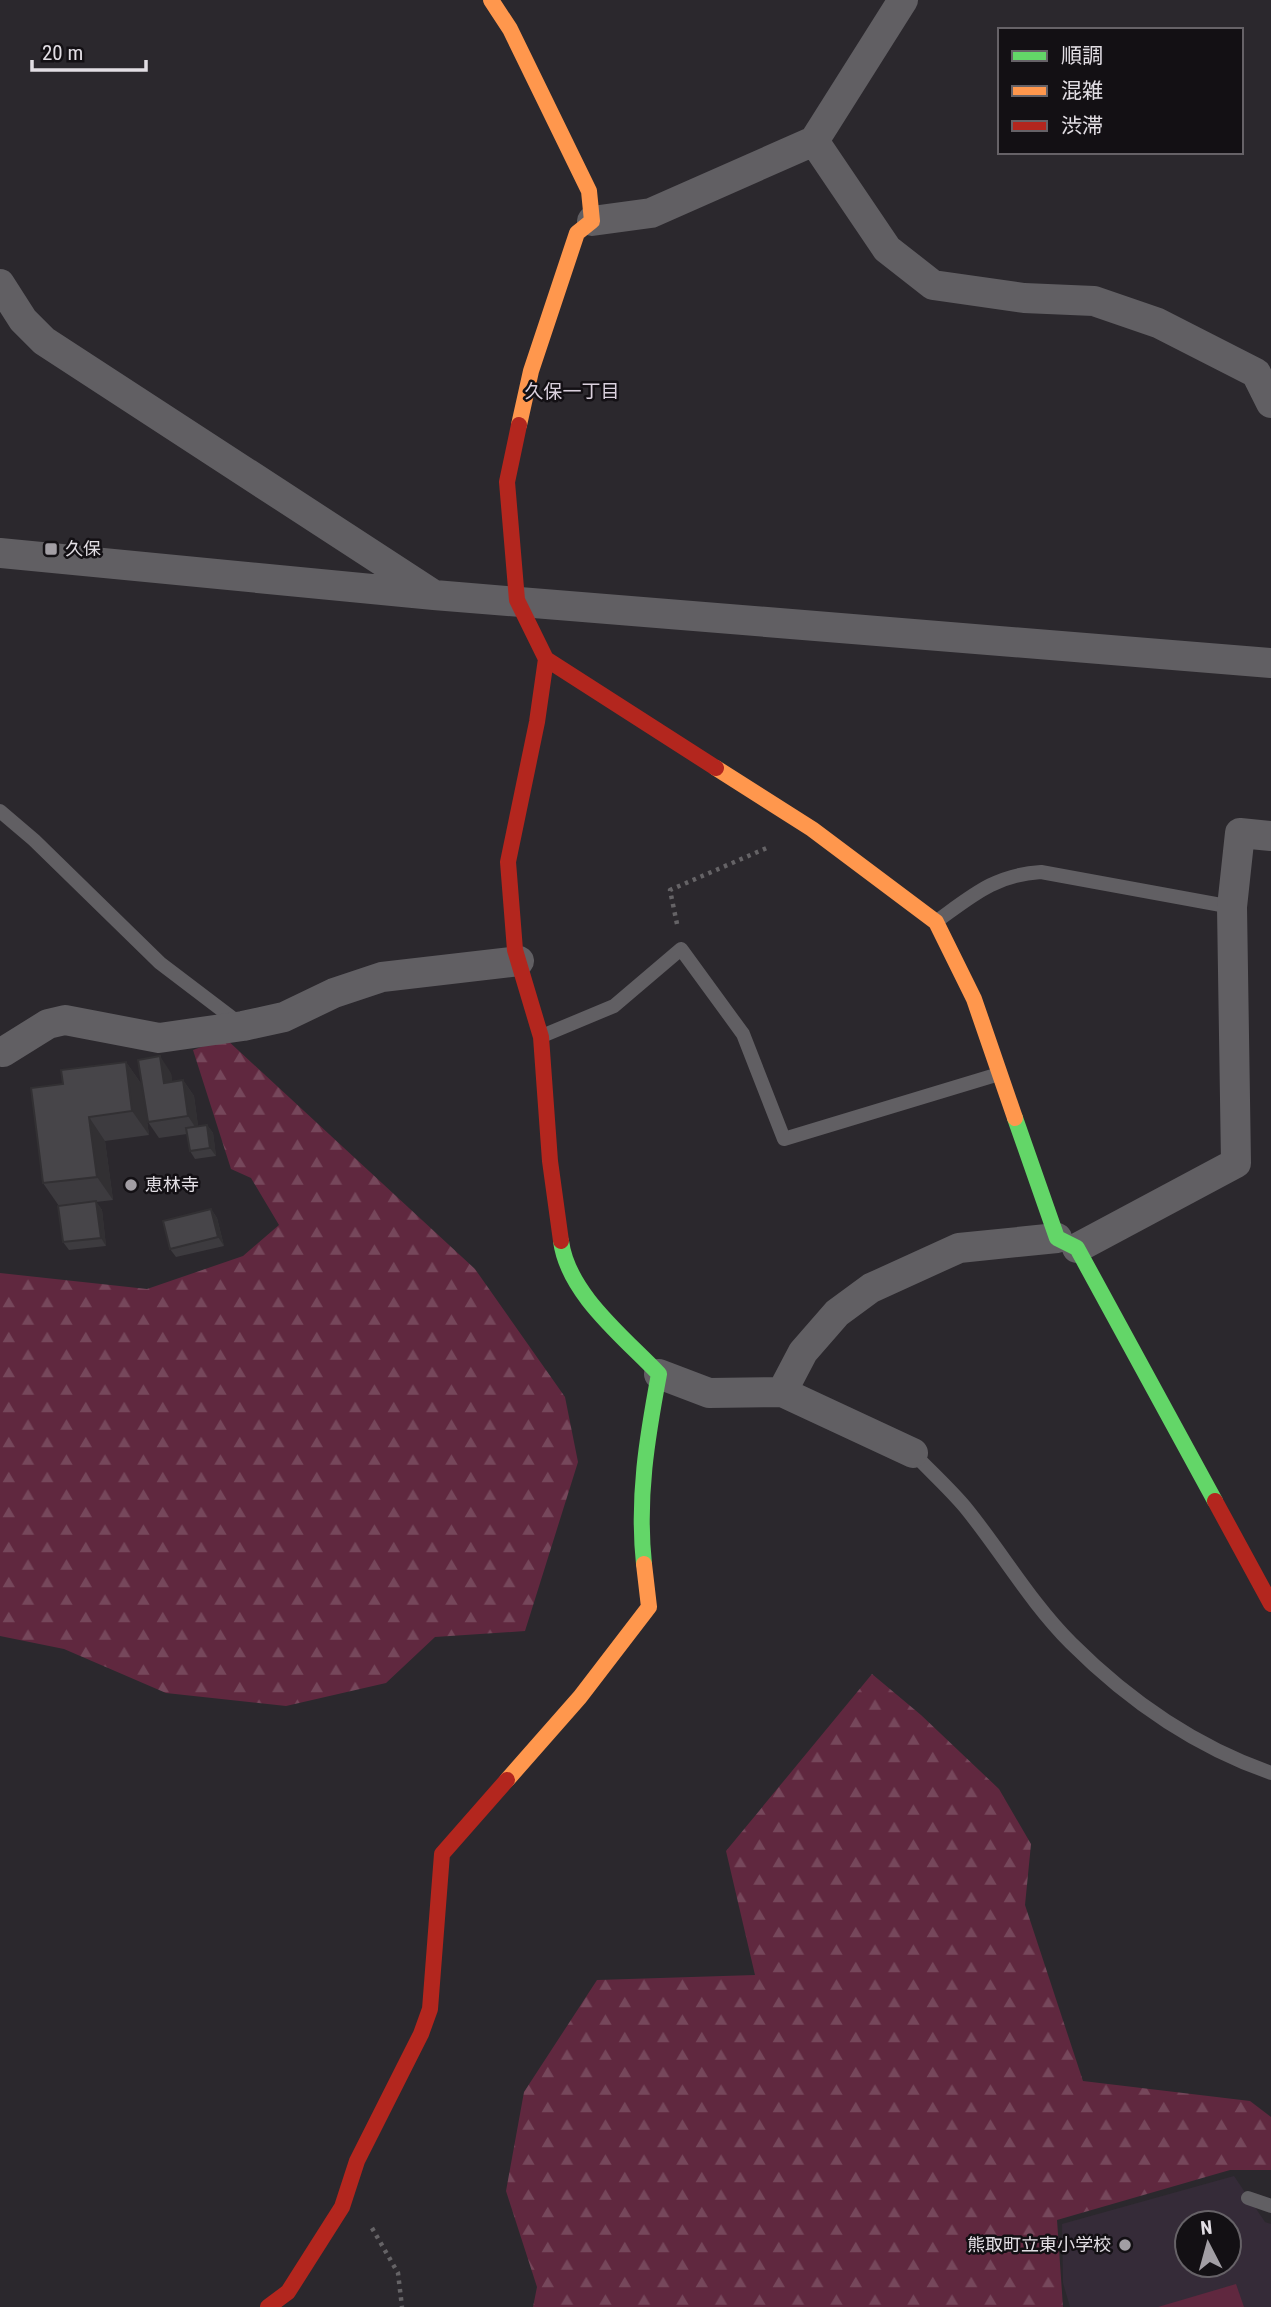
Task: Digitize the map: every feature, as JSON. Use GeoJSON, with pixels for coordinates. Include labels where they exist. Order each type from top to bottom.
{"type":"FeatureCollection","features":[{"type":"Feature","properties":{"kind":"street"},"geometry":{"type":"LineString","coordinates":[[491,0],[510,29],[589,191],[592,221]]}},
{"type":"Feature","properties":{"kind":"street"},"geometry":{"type":"LineString","coordinates":[[904,0],[814,141],[651,213],[592,221],[577,233],[531,370],[507,482],[517,600],[546,659],[812,829],[936,922],[974,999],[1000,1074],[1067,1243],[1271,1604]]}},
{"type":"Feature","properties":{"kind":"street"},"geometry":{"type":"LineString","coordinates":[[814,141],[887,249],[933,285],[1024,298],[1094,301],[1158,323],[1256,373],[1271,403]]}},
{"type":"Feature","properties":{"kind":"street"},"geometry":{"type":"LineString","coordinates":[[0,284],[23,320],[44,341],[435,595]]}},
{"type":"Feature","properties":{"kind":"street"},"geometry":{"type":"LineString","coordinates":[[0,553],[435,595],[1271,663]]}},
{"type":"Feature","properties":{"kind":"street"},"geometry":{"type":"LineString","coordinates":[[546,659],[537,722],[508,862],[519,961],[541,1037],[550,1161],[563,1259],[583,1293],[659,1374],[709,1393],[782,1392],[913,1453]]}},
{"type":"Feature","properties":{"kind":"street"},"geometry":{"type":"LineString","coordinates":[[782,1392],[803,1352],[837,1313],[870,1287],[959,1248],[1067,1243],[1236,1163],[1232,907],[1240,833],[1271,836]]}},
{"type":"Feature","properties":{"kind":"street"},"geometry":{"type":"LineString","coordinates":[[4,1052],[48,1024],[65,1020],[159,1038],[284,1017],[334,993],[383,977],[519,961]]}},
{"type":"Feature","properties":{"kind":"street"},"geometry":{"type":"LineString","coordinates":[[268,2307],[288,2292],[342,2207],[357,2161],[421,2034],[430,2009],[442,1854],[580,1696],[649,1607],[640,1525],[643,1457],[659,1374]]}},
{"type":"Feature","properties":{"kind":"lane"},"geometry":{"type":"LineString","coordinates":[[0,811],[34,840],[160,963],[243,1026]]}},
{"type":"Feature","properties":{"kind":"lane"},"geometry":{"type":"LineString","coordinates":[[936,922],[986,886],[1016,873],[1041,872],[1232,907]]}},
{"type":"Feature","properties":{"kind":"lane"},"geometry":{"type":"LineString","coordinates":[[541,1037],[614,1006],[681,949],[743,1034],[784,1139],[1000,1074]]}},
{"type":"Feature","properties":{"kind":"lane"},"geometry":{"type":"LineString","coordinates":[[913,1453],[965,1507],[1070,1642],[1179,1732],[1238,1761],[1271,1773]]}},
{"type":"Feature","properties":{"kind":"lane"},"geometry":{"type":"LineString","coordinates":[[1248,2198],[1271,2206]]}},
{"type":"Feature","properties":{"kind":"path"},"geometry":{"type":"LineString","coordinates":[[681,949],[670,890],[812,829]]}},
{"type":"Feature","properties":{"kind":"path"},"geometry":{"type":"LineString","coordinates":[[342,2207],[376,2231],[398,2273],[402,2307]]}},
{"type":"Feature","properties":{"kind":"shaded area","name":"熊取町立東小学校"},"geometry":{"type":"Polygon","coordinates":[[[1234,2176],[1265,2222],[1271,2224],[1271,2307],[1070,2307],[1063,2283],[1062,2224],[1234,2176]]]}},
{"type":"Feature","properties":{"kind":"green space"},"geometry":{"type":"Polygon","coordinates":[[[225,1038],[475,1269],[565,1397],[578,1462],[525,1631],[435,1637],[386,1683],[286,1706],[166,1693],[64,1649],[0,1636],[0,1273],[147,1289],[243,1256],[279,1225],[251,1178],[231,1169],[193,1050],[225,1038]]]}},
{"type":"Feature","properties":{"kind":"green space"},"geometry":{"type":"Polygon","coordinates":[[[872,1674],[921,1715],[999,1789],[1031,1844],[1025,1905],[1083,2081],[1250,2101],[1271,2117],[1271,2170],[1230,2170],[1057,2220],[1063,2307],[533,2307],[537,2287],[506,2191],[524,2092],[597,1980],[755,1975],[726,1851],[872,1674]]]}},
{"type":"Feature","properties":{"kind":"green space"},"geometry":{"type":"Polygon","coordinates":[[[1236,2284],[1244,2307],[1158,2307],[1236,2284]]]}},
{"type":"Feature","properties":{"kind":"building"},"geometry":{"type":"Polygon","coordinates":[[[160,1056],[164,1083],[183,1080],[188,1116],[148,1122],[138,1060],[160,1056]]]}},
{"type":"Feature","properties":{"kind":"building"},"geometry":{"type":"Polygon","coordinates":[[[126,1062],[132,1111],[89,1117],[97,1177],[43,1183],[31,1088],[63,1084],[61,1070],[126,1062]]]}},
{"type":"Feature","properties":{"kind":"building"},"geometry":{"type":"Polygon","coordinates":[[[207,1125],[210,1148],[190,1151],[186,1128],[207,1125]]]}},
{"type":"Feature","properties":{"kind":"building"},"geometry":{"type":"Polygon","coordinates":[[[96,1201],[101,1238],[63,1242],[58,1206],[96,1201]]]}},
{"type":"Feature","properties":{"kind":"building"},"geometry":{"type":"Polygon","coordinates":[[[211,1209],[218,1237],[170,1249],[163,1221],[211,1209]]]}},
{"type":"Feature","properties":{"kind":"traffic: fast"},"geometry":{"type":"LineString","coordinates":[[1015,1118],[1057,1238],[1077,1248],[1215,1501]]}},
{"type":"Feature","properties":{"kind":"traffic: fast"},"geometry":{"type":"LineString","coordinates":[[561,1241],[574,1279],[586,1297],[614,1330],[659,1374],[647,1445],[643,1492],[644,1564]]}},
{"type":"Feature","properties":{"kind":"traffic: slow"},"geometry":{"type":"LineString","coordinates":[[491,0],[510,29],[589,191],[592,221],[577,233],[531,371],[519,425]]}},
{"type":"Feature","properties":{"kind":"traffic: slow"},"geometry":{"type":"LineString","coordinates":[[716,768],[812,829],[936,922],[974,999],[1015,1118]]}},
{"type":"Feature","properties":{"kind":"traffic: slow"},"geometry":{"type":"LineString","coordinates":[[507,1780],[580,1697],[649,1607],[644,1564]]}},
{"type":"Feature","properties":{"kind":"traffic: jam"},"geometry":{"type":"LineString","coordinates":[[519,425],[507,482],[517,600],[546,659],[716,768]]}},
{"type":"Feature","properties":{"kind":"traffic: jam"},"geometry":{"type":"LineString","coordinates":[[546,659],[537,722],[508,862],[515,950],[541,1037],[550,1161],[561,1241]]}},
{"type":"Feature","properties":{"kind":"traffic: jam"},"geometry":{"type":"LineString","coordinates":[[1215,1501],[1271,1604]]}},
{"type":"Feature","properties":{"kind":"traffic: jam"},"geometry":{"type":"LineString","coordinates":[[268,2307],[288,2292],[342,2207],[357,2161],[421,2034],[430,2009],[442,1854],[507,1780]]}},
{"type":"Feature","properties":{"kind":"place","name":"久保"},"geometry":{"type":"Point","coordinates":[51,549]}},
{"type":"Feature","properties":{"kind":"place","name":"恵林寺"},"geometry":{"type":"Point","coordinates":[131,1185]}},
{"type":"Feature","properties":{"kind":"place","name":"熊取町立東小学校"},"geometry":{"type":"Point","coordinates":[1125,2245]}},
{"type":"Feature","properties":{"kind":"district","name":"久保一丁目"},"geometry":{"type":"Point","coordinates":[572,391]}}]}
